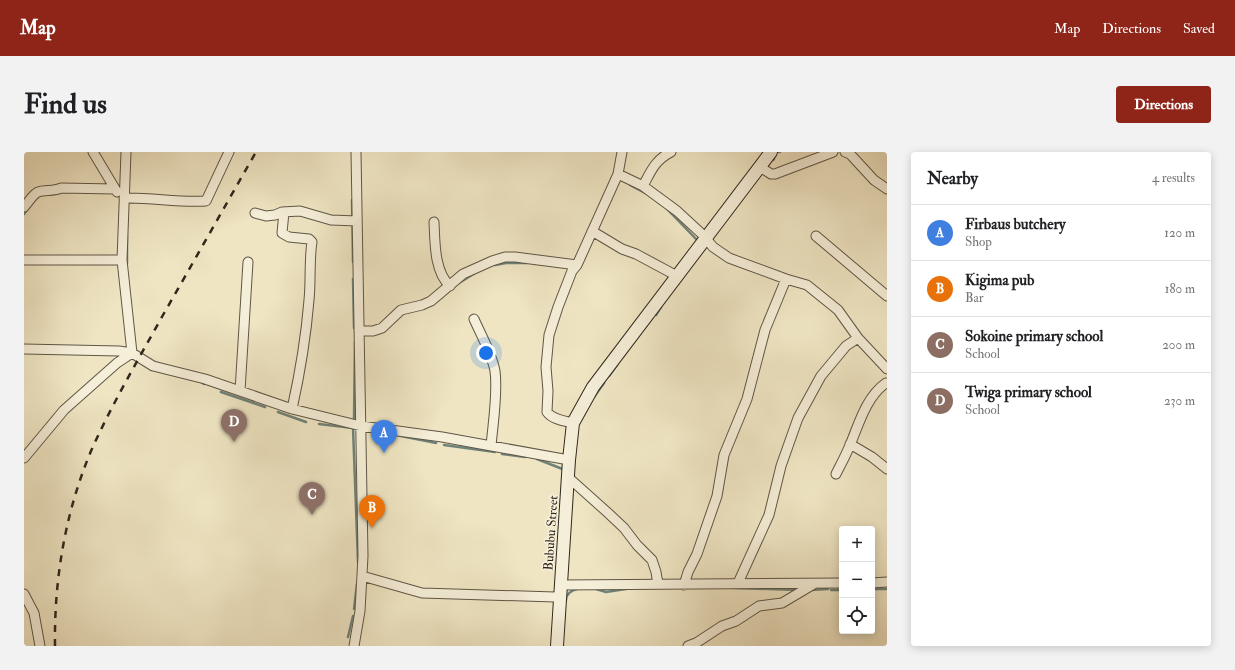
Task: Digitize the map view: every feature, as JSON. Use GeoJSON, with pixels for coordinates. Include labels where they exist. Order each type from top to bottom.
{"type":"FeatureCollection","features":[{"type":"Feature","properties":{"kind":"street"},"geometry":{"type":"LineString","coordinates":[[93,152],[115,189],[124,199],[190,202],[206,201],[230,152]]}},
{"type":"Feature","properties":{"kind":"street"},"geometry":{"type":"LineString","coordinates":[[126,152],[122,260],[132,353]]}},
{"type":"Feature","properties":{"kind":"street"},"geometry":{"type":"LineString","coordinates":[[354,646],[360,612],[362,576],[356,152]]}},
{"type":"Feature","properties":{"kind":"street"},"geometry":{"type":"LineString","coordinates":[[622,152],[618,174],[577,265],[572,271],[549,335],[546,367],[548,391],[547,412],[549,415],[562,421],[573,423],[593,387],[772,152]]}},
{"type":"Feature","properties":{"kind":"street"},"geometry":{"type":"LineString","coordinates":[[643,186],[654,164],[663,156],[671,152]]}},
{"type":"Feature","properties":{"kind":"street"},"geometry":{"type":"LineString","coordinates":[[760,167],[771,174],[775,174],[832,152]]}},
{"type":"Feature","properties":{"kind":"street"},"geometry":{"type":"LineString","coordinates":[[845,152],[850,154],[874,180],[887,189]]}},
{"type":"Feature","properties":{"kind":"street"},"geometry":{"type":"LineString","coordinates":[[618,174],[643,186],[677,211],[703,235],[712,247],[729,258],[807,285],[838,310],[858,338],[887,369]]}},
{"type":"Feature","properties":{"kind":"street"},"geometry":{"type":"LineString","coordinates":[[24,207],[36,193],[41,191],[55,191],[61,188],[115,189]]}},
{"type":"Feature","properties":{"kind":"street"},"geometry":{"type":"LineString","coordinates":[[255,213],[266,216],[284,212],[300,211],[331,220],[357,221]]}},
{"type":"Feature","properties":{"kind":"street"},"geometry":{"type":"LineString","coordinates":[[284,212],[282,233],[289,237],[309,239],[312,242],[310,253],[311,274],[309,302],[302,360],[292,409]]}},
{"type":"Feature","properties":{"kind":"street"},"geometry":{"type":"LineString","coordinates":[[434,222],[436,249],[442,278],[450,286]]}},
{"type":"Feature","properties":{"kind":"street"},"geometry":{"type":"LineString","coordinates":[[592,231],[622,249],[636,254],[677,276]]}},
{"type":"Feature","properties":{"kind":"street"},"geometry":{"type":"LineString","coordinates":[[816,236],[887,296]]}},
{"type":"Feature","properties":{"kind":"street"},"geometry":{"type":"LineString","coordinates":[[359,332],[373,331],[382,328],[401,310],[426,303],[450,286],[463,274],[505,257],[577,265]]}},
{"type":"Feature","properties":{"kind":"street"},"geometry":{"type":"LineString","coordinates":[[24,260],[122,260]]}},
{"type":"Feature","properties":{"kind":"street"},"geometry":{"type":"LineString","coordinates":[[240,391],[248,262]]}},
{"type":"Feature","properties":{"kind":"street"},"geometry":{"type":"LineString","coordinates":[[684,585],[688,572],[697,554],[717,496],[724,455],[747,399],[765,330],[786,279]]}},
{"type":"Feature","properties":{"kind":"street"},"geometry":{"type":"LineString","coordinates":[[474,319],[495,369],[496,382],[491,446]]}},
{"type":"Feature","properties":{"kind":"street"},"geometry":{"type":"LineString","coordinates":[[738,583],[769,514],[781,466],[798,418],[821,376],[846,346],[858,338]]}},
{"type":"Feature","properties":{"kind":"street"},"geometry":{"type":"LineString","coordinates":[[24,349],[119,351],[132,353],[153,366],[205,379],[292,409],[361,426],[442,437],[569,460]]}},
{"type":"Feature","properties":{"kind":"street"},"geometry":{"type":"LineString","coordinates":[[24,458],[64,410],[117,363],[132,353]]}},
{"type":"Feature","properties":{"kind":"street"},"geometry":{"type":"LineString","coordinates":[[836,474],[870,400],[887,383]]}},
{"type":"Feature","properties":{"kind":"street","name":"Bububu Street"},"geometry":{"type":"LineString","coordinates":[[557,646],[569,460],[573,423]]}},
{"type":"Feature","properties":{"kind":"street"},"geometry":{"type":"LineString","coordinates":[[850,444],[872,457],[887,469]]}},
{"type":"Feature","properties":{"kind":"street"},"geometry":{"type":"LineString","coordinates":[[569,478],[618,523],[652,560],[658,584]]}},
{"type":"Feature","properties":{"kind":"street"},"geometry":{"type":"LineString","coordinates":[[362,576],[422,593],[555,597],[561,589],[658,584],[839,583]]}},
{"type":"Feature","properties":{"kind":"street"},"geometry":{"type":"LineString","coordinates":[[875,583],[887,582]]}},
{"type":"Feature","properties":{"kind":"street"},"geometry":{"type":"LineString","coordinates":[[688,646],[696,643],[722,626],[736,620],[759,606],[782,603],[814,584]]}},
{"type":"Feature","properties":{"kind":"street"},"geometry":{"type":"LineString","coordinates":[[24,594],[34,613],[40,646]]}},
{"type":"Feature","properties":{"kind":"waterway"},"geometry":{"type":"LineString","coordinates":[[630,185],[645,193]]}},
{"type":"Feature","properties":{"kind":"waterway"},"geometry":{"type":"LineString","coordinates":[[352,200],[353,262]]}},
{"type":"Feature","properties":{"kind":"waterway"},"geometry":{"type":"LineString","coordinates":[[24,214],[28,208]]}},
{"type":"Feature","properties":{"kind":"waterway"},"geometry":{"type":"LineString","coordinates":[[668,210],[698,241],[699,240]]}},
{"type":"Feature","properties":{"kind":"waterway"},"geometry":{"type":"LineString","coordinates":[[127,236],[127,263]]}},
{"type":"Feature","properties":{"kind":"waterway"},"geometry":{"type":"LineString","coordinates":[[495,265],[506,263],[527,263]]}},
{"type":"Feature","properties":{"kind":"waterway"},"geometry":{"type":"LineString","coordinates":[[459,283],[475,273]]}},
{"type":"Feature","properties":{"kind":"waterway"},"geometry":{"type":"LineString","coordinates":[[353,279],[354,328]]}},
{"type":"Feature","properties":{"kind":"waterway"},"geometry":{"type":"LineString","coordinates":[[656,315],[661,307]]}},
{"type":"Feature","properties":{"kind":"waterway"},"geometry":{"type":"LineString","coordinates":[[354,418],[355,342]]}},
{"type":"Feature","properties":{"kind":"waterway"},"geometry":{"type":"LineString","coordinates":[[609,376],[617,365]]}},
{"type":"Feature","properties":{"kind":"waterway"},"geometry":{"type":"LineString","coordinates":[[199,381],[204,384]]}},
{"type":"Feature","properties":{"kind":"waterway"},"geometry":{"type":"LineString","coordinates":[[594,397],[604,383]]}},
{"type":"Feature","properties":{"kind":"waterway"},"geometry":{"type":"LineString","coordinates":[[221,392],[265,407]]}},
{"type":"Feature","properties":{"kind":"waterway"},"geometry":{"type":"LineString","coordinates":[[278,412],[306,422]]}},
{"type":"Feature","properties":{"kind":"waterway"},"geometry":{"type":"LineString","coordinates":[[319,424],[353,428],[358,562]]}},
{"type":"Feature","properties":{"kind":"waterway"},"geometry":{"type":"LineString","coordinates":[[401,436],[436,443]]}},
{"type":"Feature","properties":{"kind":"waterway"},"geometry":{"type":"LineString","coordinates":[[444,445],[495,452]]}},
{"type":"Feature","properties":{"kind":"waterway"},"geometry":{"type":"LineString","coordinates":[[502,454],[525,457]]}},
{"type":"Feature","properties":{"kind":"waterway"},"geometry":{"type":"LineString","coordinates":[[537,459],[565,470]]}},
{"type":"Feature","properties":{"kind":"waterway"},"geometry":{"type":"LineString","coordinates":[[354,609],[357,584]]}},
{"type":"Feature","properties":{"kind":"waterway"},"geometry":{"type":"LineString","coordinates":[[735,588],[798,590]]}},
{"type":"Feature","properties":{"kind":"waterway"},"geometry":{"type":"LineString","coordinates":[[566,600],[567,596],[573,590],[577,589]]}},
{"type":"Feature","properties":{"kind":"waterway"},"geometry":{"type":"LineString","coordinates":[[596,589],[606,592],[626,589]]}},
{"type":"Feature","properties":{"kind":"waterway"},"geometry":{"type":"LineString","coordinates":[[811,590],[828,589]]}},
{"type":"Feature","properties":{"kind":"waterway"},"geometry":{"type":"LineString","coordinates":[[875,589],[887,589]]}},
{"type":"Feature","properties":{"kind":"waterway"},"geometry":{"type":"LineString","coordinates":[[831,590],[839,590]]}},
{"type":"Feature","properties":{"kind":"waterway"},"geometry":{"type":"LineString","coordinates":[[348,637],[353,616]]}},
{"type":"Feature","properties":{"kind":"railway"},"geometry":{"type":"LineString","coordinates":[[55,646],[57,596],[63,547],[74,498],[91,451],[135,365],[256,152]]}},
{"type":"Feature","properties":{"kind":"place","name":"Twiga primary school"},"geometry":{"type":"Point","coordinates":[234,442]}},
{"type":"Feature","properties":{"kind":"place","name":"Firbaus butchery"},"geometry":{"type":"Point","coordinates":[384,453]}},
{"type":"Feature","properties":{"kind":"place","name":"Sokoine primary school"},"geometry":{"type":"Point","coordinates":[312,515]}},
{"type":"Feature","properties":{"kind":"place","name":"Kigima pub"},"geometry":{"type":"Point","coordinates":[372,528]}}]}
